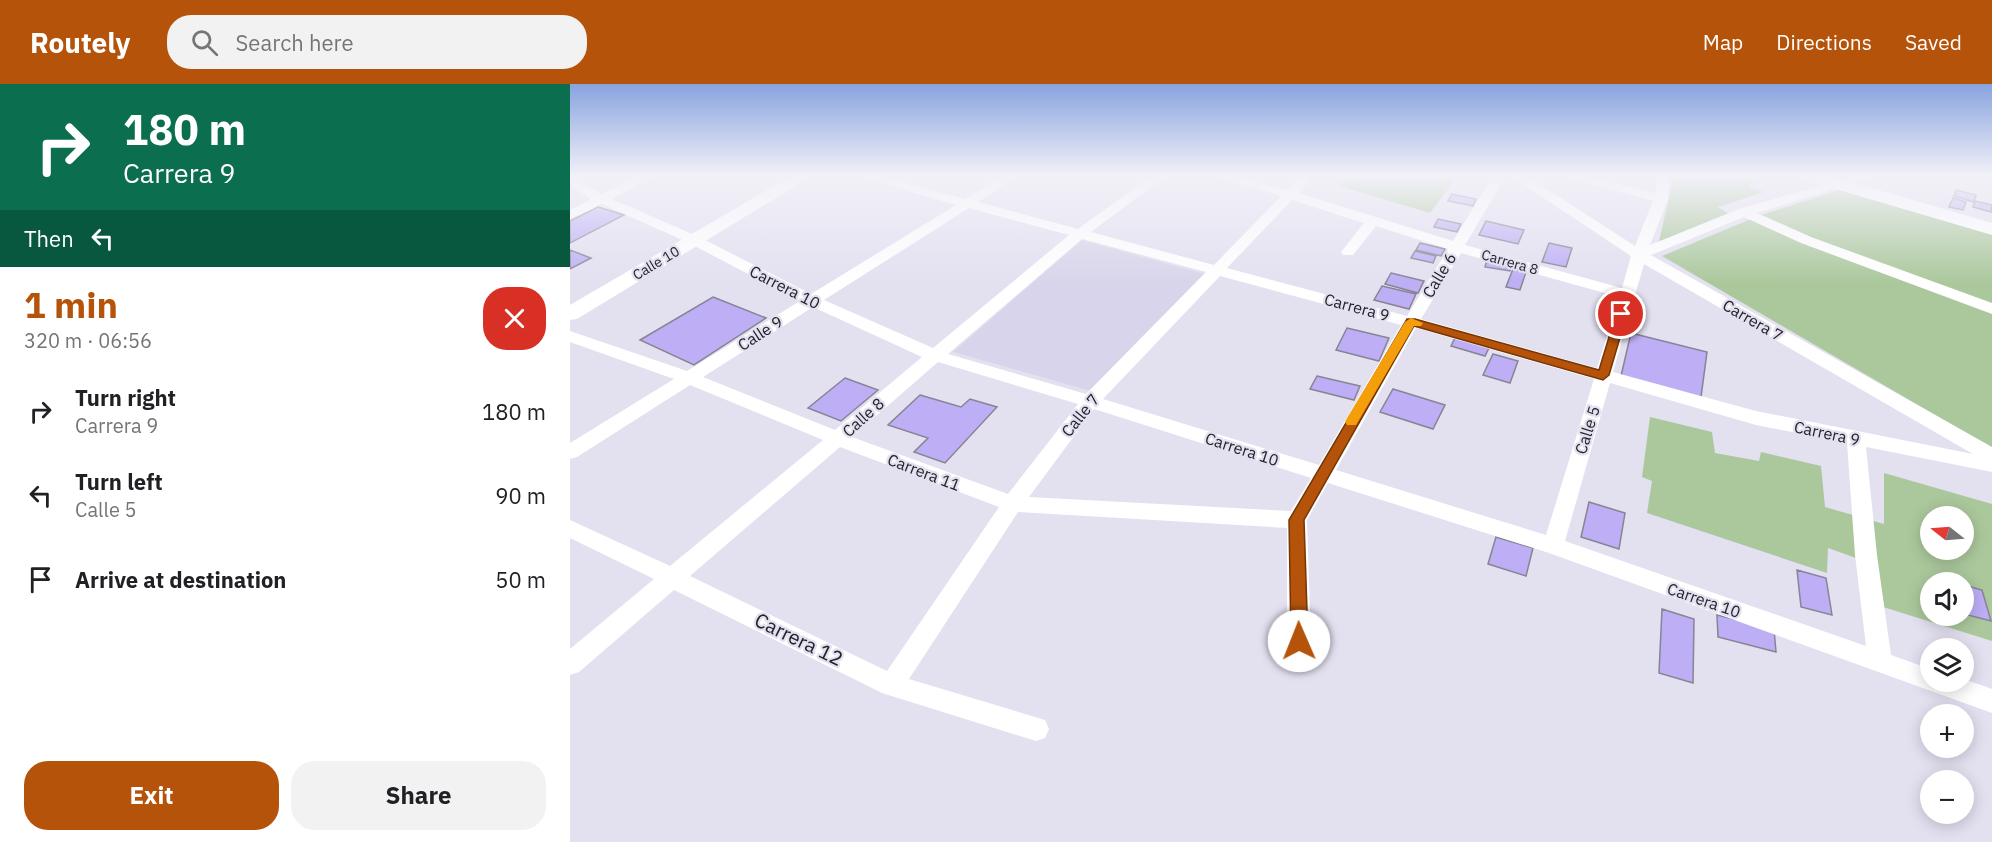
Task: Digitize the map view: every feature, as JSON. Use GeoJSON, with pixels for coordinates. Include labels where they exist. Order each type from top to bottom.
{"type":"FeatureCollection","features":[{"type":"Feature","properties":{"kind":"main road","name":"Calle 10"},"geometry":{"type":"LineString","coordinates":[[570,314],[744,211]]}},
{"type":"Feature","properties":{"kind":"main road"},"geometry":{"type":"LineString","coordinates":[[1931,211],[1992,229]]}},
{"type":"Feature","properties":{"kind":"street","name":"Carrera 10"},"geometry":{"type":"LineString","coordinates":[[629,211],[694,240],[811,300],[933,355],[1090,400],[1321,475],[1552,546],[1920,676]]}},
{"type":"Feature","properties":{"kind":"street","name":"Calle 9"},"geometry":{"type":"LineString","coordinates":[[570,452],[957,211]]}},
{"type":"Feature","properties":{"kind":"street","name":"Carrera 9"},"geometry":{"type":"LineString","coordinates":[[991,211],[1411,322],[1756,418],[1992,465]]}},
{"type":"Feature","properties":{"kind":"street","name":"Calle 8"},"geometry":{"type":"LineString","coordinates":[[570,664],[671,576],[838,439],[933,355],[1078,235],[1111,211]]}},
{"type":"Feature","properties":{"kind":"street","name":"Calle 7"},"geometry":{"type":"LineString","coordinates":[[891,685],[1012,504],[1090,400],[1275,211]]}},
{"type":"Feature","properties":{"kind":"street","name":"Carrera 8"},"geometry":{"type":"LineString","coordinates":[[1345,211],[1456,247],[1627,294]]}},
{"type":"Feature","properties":{"kind":"street","name":"Calle 6"},"geometry":{"type":"LineString","coordinates":[[1299,641],[1297,520],[1321,475],[1478,211]]}},
{"type":"Feature","properties":{"kind":"street","name":"Carrera 7"},"geometry":{"type":"LineString","coordinates":[[1571,211],[1639,255],[1992,456]]}},
{"type":"Feature","properties":{"kind":"street","name":"Calle 5"},"geometry":{"type":"LineString","coordinates":[[1552,546],[1639,255],[1656,211]]}},
{"type":"Feature","properties":{"kind":"street"},"geometry":{"type":"LineString","coordinates":[[1639,255],[1744,212],[1806,240],[1992,309]]}},
{"type":"Feature","properties":{"kind":"street"},"geometry":{"type":"LineString","coordinates":[[1348,252],[1373,220]]}},
{"type":"Feature","properties":{"kind":"street","name":"Carrera 11"},"geometry":{"type":"LineString","coordinates":[[570,336],[690,378],[838,439],[1012,504],[1297,520]]}},
{"type":"Feature","properties":{"kind":"street"},"geometry":{"type":"LineString","coordinates":[[1856,439],[1866,555],[1880,662]]}},
{"type":"Feature","properties":{"kind":"street","name":"Carrera 12"},"geometry":{"type":"LineString","coordinates":[[570,528],[891,685],[1036,729]]}},
{"type":"Feature","properties":{"kind":"street","name":"Carrera 10"},"geometry":{"type":"LineString","coordinates":[[1967,692],[1992,701]]}},
{"type":"Feature","properties":{"kind":"shaded area"},"geometry":{"type":"Polygon","coordinates":[[[1082,240],[1204,274],[1091,391],[953,352],[1082,240]]]}},
{"type":"Feature","properties":{"kind":"green space"},"geometry":{"type":"Polygon","coordinates":[[[1666,211],[1725,211],[1734,217],[1657,250],[1666,211]]]}},
{"type":"Feature","properties":{"kind":"green space"},"geometry":{"type":"Polygon","coordinates":[[[1773,211],[1914,211],[1992,234],[1992,307],[1874,263],[1758,216],[1773,211]]]}},
{"type":"Feature","properties":{"kind":"green space"},"geometry":{"type":"Polygon","coordinates":[[[1751,219],[1992,312],[1992,448],[1662,256],[1751,219]]]}},
{"type":"Feature","properties":{"kind":"green space"},"geometry":{"type":"Polygon","coordinates":[[[1650,417],[1712,432],[1715,453],[1759,461],[1761,452],[1821,466],[1825,507],[1884,524],[1884,473],[1992,504],[1992,641],[1944,626],[1974,626],[1974,572],[1920,572],[1920,619],[1883,607],[1873,564],[1828,548],[1827,573],[1647,513],[1652,481],[1642,477],[1650,417]]]}},
{"type":"Feature","properties":{"kind":"building"},"geometry":{"type":"Polygon","coordinates":[[[589,211],[612,211],[624,215],[570,243],[570,221],[589,211]]]}},
{"type":"Feature","properties":{"kind":"building"},"geometry":{"type":"Polygon","coordinates":[[[1438,219],[1461,224],[1457,232],[1434,227],[1438,219]]]}},
{"type":"Feature","properties":{"kind":"building"},"geometry":{"type":"Polygon","coordinates":[[[1486,221],[1524,230],[1518,244],[1479,235],[1486,221]]]}},
{"type":"Feature","properties":{"kind":"building"},"geometry":{"type":"Polygon","coordinates":[[[1420,243],[1445,249],[1441,256],[1416,250],[1420,243]]]}},
{"type":"Feature","properties":{"kind":"building"},"geometry":{"type":"Polygon","coordinates":[[[1549,243],[1572,248],[1566,267],[1542,262],[1549,243]]]}},
{"type":"Feature","properties":{"kind":"building"},"geometry":{"type":"Polygon","coordinates":[[[570,250],[591,258],[570,269],[570,250]]]}},
{"type":"Feature","properties":{"kind":"building"},"geometry":{"type":"Polygon","coordinates":[[[1415,251],[1436,256],[1433,263],[1411,258],[1415,251]]]}},
{"type":"Feature","properties":{"kind":"building"},"geometry":{"type":"Polygon","coordinates":[[[1487,259],[1512,263],[1510,271],[1485,267],[1487,259]]]}},
{"type":"Feature","properties":{"kind":"building"},"geometry":{"type":"Polygon","coordinates":[[[1513,269],[1526,272],[1520,290],[1506,287],[1513,269]]]}},
{"type":"Feature","properties":{"kind":"building"},"geometry":{"type":"Polygon","coordinates":[[[1391,273],[1424,281],[1418,293],[1385,284],[1391,273]]]}},
{"type":"Feature","properties":{"kind":"building"},"geometry":{"type":"Polygon","coordinates":[[[1382,286],[1416,294],[1409,309],[1374,300],[1382,286]]]}},
{"type":"Feature","properties":{"kind":"building"},"geometry":{"type":"Polygon","coordinates":[[[713,297],[766,318],[694,365],[640,340],[713,297]]]}},
{"type":"Feature","properties":{"kind":"building"},"geometry":{"type":"Polygon","coordinates":[[[1347,328],[1389,338],[1379,361],[1336,350],[1347,328]]]}},
{"type":"Feature","properties":{"kind":"building"},"geometry":{"type":"Polygon","coordinates":[[[1631,333],[1707,352],[1701,397],[1621,376],[1631,333]]]}},
{"type":"Feature","properties":{"kind":"building"},"geometry":{"type":"Polygon","coordinates":[[[1455,338],[1489,348],[1485,356],[1451,346],[1455,338]]]}},
{"type":"Feature","properties":{"kind":"building"},"geometry":{"type":"Polygon","coordinates":[[[1493,354],[1518,361],[1510,383],[1483,375],[1493,354]]]}},
{"type":"Feature","properties":{"kind":"building"},"geometry":{"type":"Polygon","coordinates":[[[1317,376],[1360,386],[1354,400],[1310,389],[1317,376]]]}},
{"type":"Feature","properties":{"kind":"building"},"geometry":{"type":"Polygon","coordinates":[[[845,378],[878,390],[841,421],[808,408],[845,378]]]}},
{"type":"Feature","properties":{"kind":"building"},"geometry":{"type":"Polygon","coordinates":[[[1393,389],[1445,405],[1433,429],[1380,412],[1393,389]]]}},
{"type":"Feature","properties":{"kind":"building"},"geometry":{"type":"Polygon","coordinates":[[[920,395],[961,407],[970,399],[997,407],[945,463],[914,452],[928,438],[888,425],[920,395]]]}},
{"type":"Feature","properties":{"kind":"building"},"geometry":{"type":"Polygon","coordinates":[[[1589,502],[1625,513],[1619,549],[1581,537],[1589,502]]]}},
{"type":"Feature","properties":{"kind":"building"},"geometry":{"type":"Polygon","coordinates":[[[1496,537],[1533,548],[1526,576],[1488,564],[1496,537]]]}},
{"type":"Feature","properties":{"kind":"building"},"geometry":{"type":"Polygon","coordinates":[[[1797,570],[1826,578],[1832,615],[1801,607],[1797,570]]]}},
{"type":"Feature","properties":{"kind":"building"},"geometry":{"type":"Polygon","coordinates":[[[1974,588],[1982,590],[1991,621],[1974,617],[1974,588]]]}},
{"type":"Feature","properties":{"kind":"building"},"geometry":{"type":"Polygon","coordinates":[[[1662,609],[1694,619],[1693,683],[1659,673],[1662,609]]]}},
{"type":"Feature","properties":{"kind":"building"},"geometry":{"type":"Polygon","coordinates":[[[1717,615],[1774,629],[1776,652],[1718,637],[1717,615]]]}},
{"type":"Feature","properties":{"kind":"slow traffic"},"geometry":{"type":"LineString","coordinates":[[1352,422],[1411,322],[1417,323]]}},
{"type":"Feature","properties":{"kind":"route"},"geometry":{"type":"LineString","coordinates":[[1299,641],[1297,520],[1411,322],[1603,375],[1621,314]]}}]}
